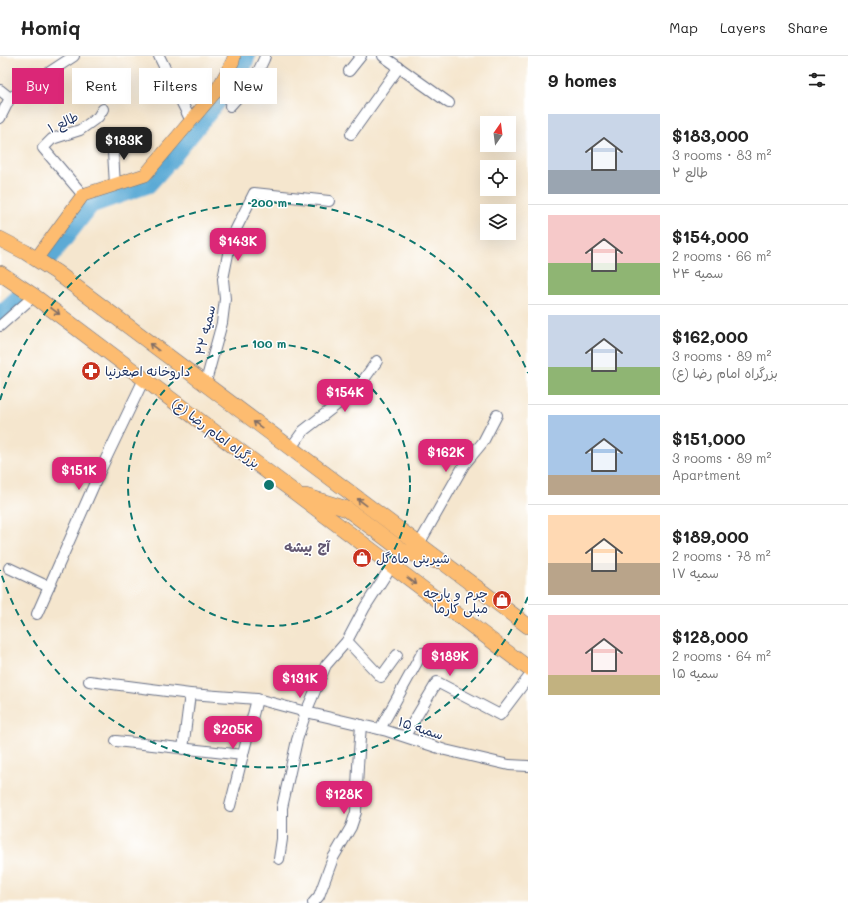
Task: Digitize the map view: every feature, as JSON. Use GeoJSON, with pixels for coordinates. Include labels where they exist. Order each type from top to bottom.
{"type":"FeatureCollection","features":[{"type":"Feature","properties":{"kind":"highway"},"geometry":{"type":"LineString","coordinates":[[0,239],[36,259],[59,275],[290,449],[378,523],[405,552],[444,563]]}},
{"type":"Feature","properties":{"kind":"highway","name":"بزرگراه امام رضا (ع)"},"geometry":{"type":"LineString","coordinates":[[0,273],[34,296],[528,668]]}},
{"type":"Feature","properties":{"kind":"highway"},"geometry":{"type":"LineString","coordinates":[[297,494],[345,508],[419,544],[528,626]]}},
{"type":"Feature","properties":{"kind":"highway"},"geometry":{"type":"LineString","coordinates":[[361,542],[378,523]]}},
{"type":"Feature","properties":{"kind":"main road"},"geometry":{"type":"LineString","coordinates":[[36,259],[83,195],[145,175],[217,90],[233,61],[234,56]]}},
{"type":"Feature","properties":{"kind":"street"},"geometry":{"type":"LineString","coordinates":[[0,118],[10,98],[74,56]]}},
{"type":"Feature","properties":{"kind":"street"},"geometry":{"type":"LineString","coordinates":[[159,56],[191,121]]}},
{"type":"Feature","properties":{"kind":"street"},"geometry":{"type":"LineString","coordinates":[[230,106],[254,78],[265,56]]}},
{"type":"Feature","properties":{"kind":"street"},"geometry":{"type":"LineString","coordinates":[[349,71],[361,56]]}},
{"type":"Feature","properties":{"kind":"street"},"geometry":{"type":"LineString","coordinates":[[383,56],[450,103]]}},
{"type":"Feature","properties":{"kind":"street"},"geometry":{"type":"LineString","coordinates":[[351,134],[399,67]]}},
{"type":"Feature","properties":{"kind":"street"},"geometry":{"type":"LineString","coordinates":[[0,90],[10,98]]}},
{"type":"Feature","properties":{"kind":"street","name":"طالع ۱"},"geometry":{"type":"LineString","coordinates":[[83,195],[43,148],[52,139],[80,130],[98,116],[103,109]]}},
{"type":"Feature","properties":{"kind":"street"},"geometry":{"type":"LineString","coordinates":[[112,136],[115,185]]}},
{"type":"Feature","properties":{"kind":"street","name":"سمیه ۲۲"},"geometry":{"type":"LineString","coordinates":[[205,386],[222,323],[226,299],[223,279],[231,239],[254,193],[329,201]]}},
{"type":"Feature","properties":{"kind":"street"},"geometry":{"type":"LineString","coordinates":[[0,326],[34,296]]}},
{"type":"Feature","properties":{"kind":"street"},"geometry":{"type":"LineString","coordinates":[[290,449],[302,432],[357,389],[377,361]]}},
{"type":"Feature","properties":{"kind":"street"},"geometry":{"type":"LineString","coordinates":[[38,614],[101,469],[144,379]]}},
{"type":"Feature","properties":{"kind":"street"},"geometry":{"type":"LineString","coordinates":[[419,544],[464,465],[483,442],[497,415]]}},
{"type":"Feature","properties":{"kind":"street"},"geometry":{"type":"LineString","coordinates":[[279,859],[282,840],[282,808],[297,740],[306,712],[326,665],[347,641],[365,607],[392,565]]}},
{"type":"Feature","properties":{"kind":"street"},"geometry":{"type":"LineString","coordinates":[[9,568],[49,586]]}},
{"type":"Feature","properties":{"kind":"street"},"geometry":{"type":"LineString","coordinates":[[347,641],[381,677],[397,655]]}},
{"type":"Feature","properties":{"kind":"street"},"geometry":{"type":"LineString","coordinates":[[380,729],[422,653]]}},
{"type":"Feature","properties":{"kind":"street"},"geometry":{"type":"LineString","coordinates":[[405,736],[436,682],[500,715],[528,678]]}},
{"type":"Feature","properties":{"kind":"street","name":"سمیه ۱۵"},"geometry":{"type":"LineString","coordinates":[[89,681],[190,694],[257,699],[380,729],[445,750],[502,764],[528,766]]}},
{"type":"Feature","properties":{"kind":"street"},"geometry":{"type":"LineString","coordinates":[[183,749],[190,694]]}},
{"type":"Feature","properties":{"kind":"street"},"geometry":{"type":"LineString","coordinates":[[230,806],[257,699]]}},
{"type":"Feature","properties":{"kind":"street"},"geometry":{"type":"LineString","coordinates":[[313,903],[319,896],[334,858],[351,827],[356,812],[362,725]]}},
{"type":"Feature","properties":{"kind":"street"},"geometry":{"type":"LineString","coordinates":[[116,742],[243,755]]}},
{"type":"Feature","properties":{"kind":"waterway"},"geometry":{"type":"LineString","coordinates":[[48,260],[91,205],[148,185],[173,157],[241,73],[247,56]]}},
{"type":"Feature","properties":{"kind":"waterway"},"geometry":{"type":"LineString","coordinates":[[0,314],[23,293]]}},
{"type":"Feature","properties":{"kind":"place","name":"داروخانه اصغرنیا"},"geometry":{"type":"Point","coordinates":[91,371]}},
{"type":"Feature","properties":{"kind":"place","name":"شیرینی ماه‌گل"},"geometry":{"type":"Point","coordinates":[362,558]}},
{"type":"Feature","properties":{"kind":"place","name":"چرم و پارچه مبلی کارما"},"geometry":{"type":"Point","coordinates":[502,600]}},
{"type":"Feature","properties":{"kind":"district","name":"آج بیشه"},"geometry":{"type":"Point","coordinates":[307,547]}}]}
